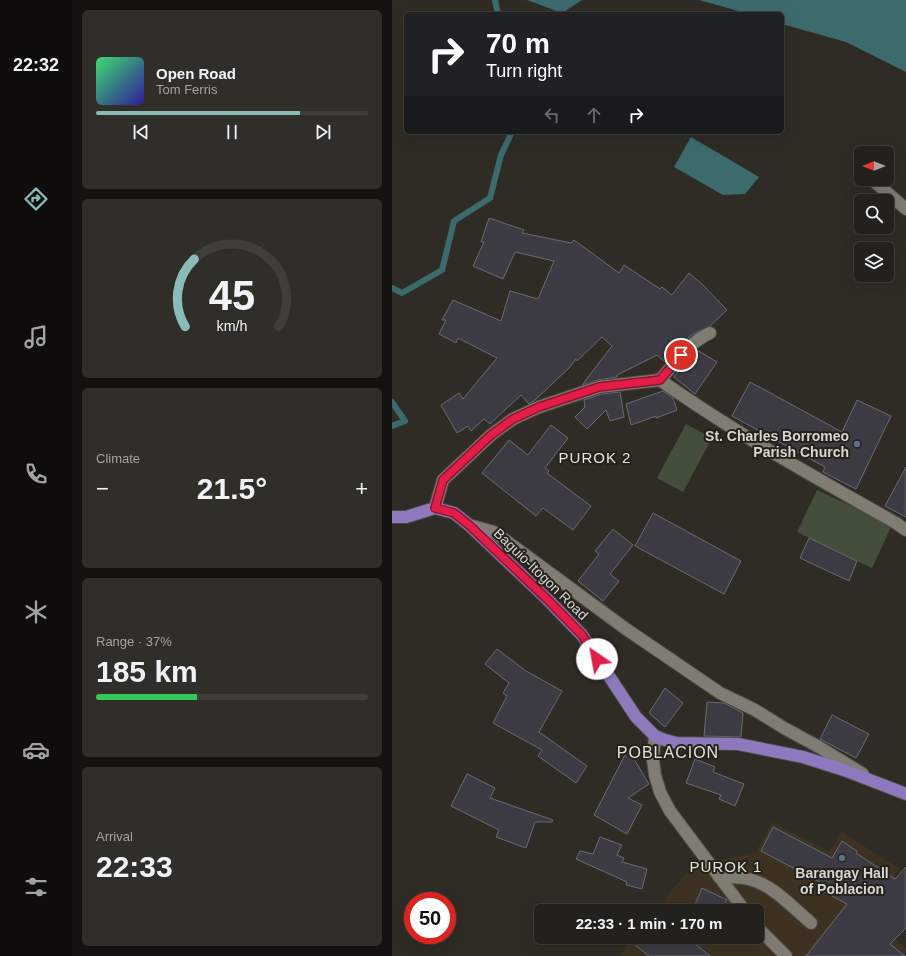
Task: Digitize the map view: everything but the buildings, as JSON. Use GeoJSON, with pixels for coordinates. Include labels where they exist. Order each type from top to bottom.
{"type":"FeatureCollection","features":[{"type":"Feature","properties":{"kind":"main road"},"geometry":{"type":"LineString","coordinates":[[392,517],[406,517],[435,508]]}},
{"type":"Feature","properties":{"kind":"main road","name":"Baguio-Itogon Road"},"geometry":{"type":"LineString","coordinates":[[435,508],[454,513],[469,525],[547,599],[582,635],[636,717],[655,736],[677,743],[738,744],[803,757],[844,770],[906,794]]}},
{"type":"Feature","properties":{"kind":"street"},"geometry":{"type":"LineString","coordinates":[[879,186],[906,209]]}},
{"type":"Feature","properties":{"kind":"street"},"geometry":{"type":"LineString","coordinates":[[660,380],[681,355],[699,339],[710,333]]}},
{"type":"Feature","properties":{"kind":"street"},"geometry":{"type":"LineString","coordinates":[[435,508],[443,480],[491,435],[513,419],[539,407],[599,387],[660,380],[692,403],[810,475],[906,530]]}},
{"type":"Feature","properties":{"kind":"street"},"geometry":{"type":"LineString","coordinates":[[469,525],[494,532],[588,602],[720,693],[756,710],[876,782]]}},
{"type":"Feature","properties":{"kind":"street"},"geometry":{"type":"LineString","coordinates":[[655,736],[653,760],[655,776],[660,792],[670,810],[740,904]]}},
{"type":"Feature","properties":{"kind":"street"},"geometry":{"type":"LineString","coordinates":[[719,877],[749,879],[762,884],[775,892],[811,924]]}},
{"type":"Feature","properties":{"kind":"street"},"geometry":{"type":"LineString","coordinates":[[764,934],[786,956]]}},
{"type":"Feature","properties":{"kind":"shaded area"},"geometry":{"type":"Polygon","coordinates":[[[772,822],[829,851],[842,832],[900,869],[864,914],[906,948],[906,956],[619,956],[628,944],[764,944],[764,904],[661,904],[691,867],[756,852],[772,822]]]}},
{"type":"Feature","properties":{"kind":"green space"},"geometry":{"type":"Polygon","coordinates":[[[686,424],[712,438],[683,492],[657,478],[686,424]]]}},
{"type":"Feature","properties":{"kind":"green space"},"geometry":{"type":"Polygon","coordinates":[[[817,490],[892,525],[872,568],[797,532],[817,490]]]}},
{"type":"Feature","properties":{"kind":"water"},"geometry":{"type":"Polygon","coordinates":[[[527,0],[582,0],[564,12],[559,12],[527,0]]]}},
{"type":"Feature","properties":{"kind":"water"},"geometry":{"type":"Polygon","coordinates":[[[699,0],[906,0],[906,72],[846,42],[784,25],[784,12],[742,12],[699,0]]]}},
{"type":"Feature","properties":{"kind":"water"},"geometry":{"type":"Polygon","coordinates":[[[691,137],[759,177],[745,194],[723,195],[674,167],[691,137]]]}},
{"type":"Feature","properties":{"kind":"waterway"},"geometry":{"type":"LineString","coordinates":[[495,0],[498,12]]}},
{"type":"Feature","properties":{"kind":"waterway"},"geometry":{"type":"LineString","coordinates":[[392,288],[402,293],[442,270],[454,221],[490,198],[501,155],[511,134]]}},
{"type":"Feature","properties":{"kind":"waterway"},"geometry":{"type":"LineString","coordinates":[[392,402],[405,421],[392,426]]}},
{"type":"Feature","properties":{"kind":"place","name":"St. Charles Borromeo Parish Church"},"geometry":{"type":"Point","coordinates":[857,444]}},
{"type":"Feature","properties":{"kind":"place","name":"Barangay Hall of Poblacion"},"geometry":{"type":"Point","coordinates":[842,858]}},
{"type":"Feature","properties":{"kind":"district","name":"PUROK 2"},"geometry":{"type":"Point","coordinates":[595,458]}},
{"type":"Feature","properties":{"kind":"district","name":"POBLACION"},"geometry":{"type":"Point","coordinates":[668,752]}},
{"type":"Feature","properties":{"kind":"district","name":"PUROK 1"},"geometry":{"type":"Point","coordinates":[726,867]}},
{"type":"Feature","properties":{"kind":"route"},"geometry":{"type":"LineString","coordinates":[[597,659],[582,635],[547,599],[469,525],[454,513],[435,508],[443,480],[491,435],[513,419],[539,407],[599,387],[660,380],[681,355]]}}]}
